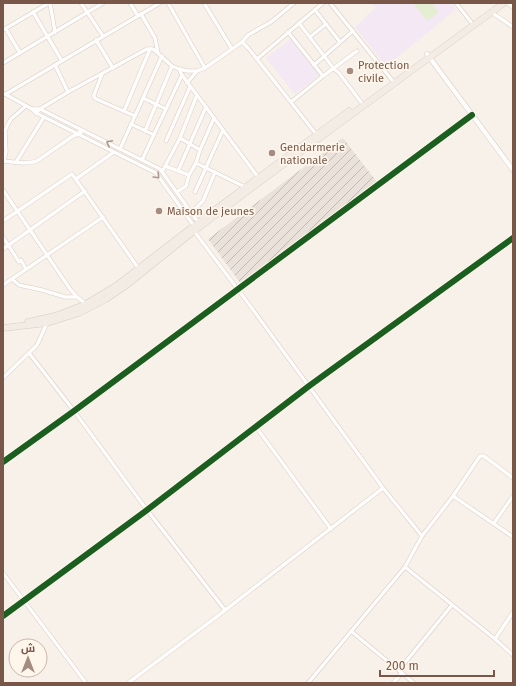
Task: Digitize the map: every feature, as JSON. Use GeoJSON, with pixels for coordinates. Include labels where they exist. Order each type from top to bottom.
{"type":"FeatureCollection","features":[{"type":"Feature","properties":{"kind":"main road"},"geometry":{"type":"LineString","coordinates":[[3,328],[47,323],[86,304],[116,286],[258,177],[316,134],[428,56],[497,3]]}},
{"type":"Feature","properties":{"kind":"main road"},"geometry":{"type":"LineString","coordinates":[[3,324],[56,318],[79,312],[106,299],[128,284],[195,226],[428,56],[504,3]]}},
{"type":"Feature","properties":{"kind":"street"},"geometry":{"type":"LineString","coordinates":[[20,53],[4,30],[50,3],[55,32]]}},
{"type":"Feature","properties":{"kind":"street"},"geometry":{"type":"LineString","coordinates":[[82,3],[103,36]]}},
{"type":"Feature","properties":{"kind":"street"},"geometry":{"type":"LineString","coordinates":[[3,63],[103,3]]}},
{"type":"Feature","properties":{"kind":"street"},"geometry":{"type":"LineString","coordinates":[[130,3],[155,38],[158,53]]}},
{"type":"Feature","properties":{"kind":"street"},"geometry":{"type":"LineString","coordinates":[[4,94],[160,3]]}},
{"type":"Feature","properties":{"kind":"street"},"geometry":{"type":"LineString","coordinates":[[168,3],[205,68]]}},
{"type":"Feature","properties":{"kind":"street"},"geometry":{"type":"LineString","coordinates":[[204,3],[232,49]]}},
{"type":"Feature","properties":{"kind":"street"},"geometry":{"type":"LineString","coordinates":[[36,113],[68,92],[147,49],[153,49],[172,66],[179,70],[197,71],[205,68],[242,42],[248,35],[271,22],[294,3]]}},
{"type":"Feature","properties":{"kind":"street"},"geometry":{"type":"LineString","coordinates":[[257,59],[323,3]]}},
{"type":"Feature","properties":{"kind":"street"},"geometry":{"type":"LineString","coordinates":[[330,3],[392,80]]}},
{"type":"Feature","properties":{"kind":"street"},"geometry":{"type":"LineString","coordinates":[[456,3],[471,22]]}},
{"type":"Feature","properties":{"kind":"street"},"geometry":{"type":"LineString","coordinates":[[507,3],[513,7]]}},
{"type":"Feature","properties":{"kind":"street"},"geometry":{"type":"LineString","coordinates":[[315,10],[340,42]]}},
{"type":"Feature","properties":{"kind":"street"},"geometry":{"type":"LineString","coordinates":[[33,12],[62,61]]}},
{"type":"Feature","properties":{"kind":"street"},"geometry":{"type":"LineString","coordinates":[[491,12],[513,27]]}},
{"type":"Feature","properties":{"kind":"street"},"geometry":{"type":"LineString","coordinates":[[299,23],[334,69],[339,72],[361,102]]}},
{"type":"Feature","properties":{"kind":"street"},"geometry":{"type":"LineString","coordinates":[[310,37],[326,24]]}},
{"type":"Feature","properties":{"kind":"street"},"geometry":{"type":"LineString","coordinates":[[314,65],[353,31]]}},
{"type":"Feature","properties":{"kind":"street"},"geometry":{"type":"LineString","coordinates":[[288,32],[323,76]]}},
{"type":"Feature","properties":{"kind":"street"},"geometry":{"type":"LineString","coordinates":[[96,40],[113,68]]}},
{"type":"Feature","properties":{"kind":"street"},"geometry":{"type":"LineString","coordinates":[[242,42],[316,134]]}},
{"type":"Feature","properties":{"kind":"street"},"geometry":{"type":"LineString","coordinates":[[124,111],[150,49]]}},
{"type":"Feature","properties":{"kind":"street"},"geometry":{"type":"LineString","coordinates":[[291,102],[323,76],[358,51]]}},
{"type":"Feature","properties":{"kind":"street"},"geometry":{"type":"LineString","coordinates":[[120,149],[162,56]]}},
{"type":"Feature","properties":{"kind":"street"},"geometry":{"type":"LineString","coordinates":[[428,56],[513,170]]}},
{"type":"Feature","properties":{"kind":"street"},"geometry":{"type":"LineString","coordinates":[[55,65],[68,92]]}},
{"type":"Feature","properties":{"kind":"street"},"geometry":{"type":"LineString","coordinates":[[145,131],[172,66]]}},
{"type":"Feature","properties":{"kind":"street"},"geometry":{"type":"LineString","coordinates":[[179,70],[187,83],[258,177]]}},
{"type":"Feature","properties":{"kind":"street"},"geometry":{"type":"LineString","coordinates":[[187,83],[197,71]]}},
{"type":"Feature","properties":{"kind":"street"},"geometry":{"type":"LineString","coordinates":[[102,74],[94,98],[135,116]]}},
{"type":"Feature","properties":{"kind":"street"},"geometry":{"type":"LineString","coordinates":[[142,160],[182,75]]}},
{"type":"Feature","properties":{"kind":"street"},"geometry":{"type":"LineString","coordinates":[[166,141],[190,87]]}},
{"type":"Feature","properties":{"kind":"street"},"geometry":{"type":"LineString","coordinates":[[4,94],[44,117],[120,149],[160,169],[191,213],[195,226]]}},
{"type":"Feature","properties":{"kind":"street"},"geometry":{"type":"LineString","coordinates":[[162,172],[180,138],[197,96]]}},
{"type":"Feature","properties":{"kind":"street"},"geometry":{"type":"LineString","coordinates":[[143,98],[166,109]]}},
{"type":"Feature","properties":{"kind":"street"},"geometry":{"type":"LineString","coordinates":[[26,106],[11,119],[5,131],[4,138],[6,152],[4,161],[31,163],[37,161],[80,132]]}},
{"type":"Feature","properties":{"kind":"street"},"geometry":{"type":"LineString","coordinates":[[178,171],[206,108]]}},
{"type":"Feature","properties":{"kind":"street"},"geometry":{"type":"LineString","coordinates":[[32,109],[40,109],[114,152],[156,173],[195,226],[238,289],[383,488],[422,536]]}},
{"type":"Feature","properties":{"kind":"street"},"geometry":{"type":"LineString","coordinates":[[3,462],[74,411],[472,115]]}},
{"type":"Feature","properties":{"kind":"street"},"geometry":{"type":"LineString","coordinates":[[16,162],[44,117]]}},
{"type":"Feature","properties":{"kind":"street"},"geometry":{"type":"LineString","coordinates":[[177,192],[186,186],[189,175],[196,163],[214,118]]}},
{"type":"Feature","properties":{"kind":"street"},"geometry":{"type":"LineString","coordinates":[[131,124],[154,135]]}},
{"type":"Feature","properties":{"kind":"street"},"geometry":{"type":"LineString","coordinates":[[195,192],[223,130]]}},
{"type":"Feature","properties":{"kind":"street"},"geometry":{"type":"LineString","coordinates":[[180,138],[200,150]]}},
{"type":"Feature","properties":{"kind":"street"},"geometry":{"type":"LineString","coordinates":[[76,179],[114,152]]}},
{"type":"Feature","properties":{"kind":"street"},"geometry":{"type":"LineString","coordinates":[[196,163],[245,187]]}},
{"type":"Feature","properties":{"kind":"street"},"geometry":{"type":"LineString","coordinates":[[165,166],[189,175]]}},
{"type":"Feature","properties":{"kind":"street"},"geometry":{"type":"LineString","coordinates":[[191,213],[203,201],[215,172]]}},
{"type":"Feature","properties":{"kind":"street"},"geometry":{"type":"LineString","coordinates":[[3,214],[5,220],[72,174],[139,269]]}},
{"type":"Feature","properties":{"kind":"street"},"geometry":{"type":"LineString","coordinates":[[3,190],[70,289],[86,304]]}},
{"type":"Feature","properties":{"kind":"street"},"geometry":{"type":"LineString","coordinates":[[3,249],[85,191]]}},
{"type":"Feature","properties":{"kind":"street"},"geometry":{"type":"LineString","coordinates":[[3,285],[103,217]]}},
{"type":"Feature","properties":{"kind":"street"},"geometry":{"type":"LineString","coordinates":[[3,237],[18,262],[21,260],[26,269]]}},
{"type":"Feature","properties":{"kind":"street"},"geometry":{"type":"LineString","coordinates":[[3,616],[147,510],[309,386],[513,238]]}},
{"type":"Feature","properties":{"kind":"street"},"geometry":{"type":"LineString","coordinates":[[12,278],[19,285],[65,297],[77,297]]}},
{"type":"Feature","properties":{"kind":"street"},"geometry":{"type":"LineString","coordinates":[[3,378],[37,345],[47,323]]}},
{"type":"Feature","properties":{"kind":"street"},"geometry":{"type":"LineString","coordinates":[[28,353],[74,411],[147,510],[225,610]]}},
{"type":"Feature","properties":{"kind":"street"},"geometry":{"type":"LineString","coordinates":[[256,427],[331,529]]}},
{"type":"Feature","properties":{"kind":"street"},"geometry":{"type":"LineString","coordinates":[[308,683],[405,568],[422,536],[453,496],[480,456],[484,456],[513,478]]}},
{"type":"Feature","properties":{"kind":"street"},"geometry":{"type":"LineString","coordinates":[[128,683],[383,488]]}},
{"type":"Feature","properties":{"kind":"street"},"geometry":{"type":"LineString","coordinates":[[453,496],[513,537]]}},
{"type":"Feature","properties":{"kind":"street"},"geometry":{"type":"LineString","coordinates":[[494,523],[513,496]]}},
{"type":"Feature","properties":{"kind":"street"},"geometry":{"type":"LineString","coordinates":[[405,568],[513,655]]}},
{"type":"Feature","properties":{"kind":"street"},"geometry":{"type":"LineString","coordinates":[[3,573],[86,683]]}},
{"type":"Feature","properties":{"kind":"street"},"geometry":{"type":"LineString","coordinates":[[393,683],[400,671],[452,605]]}},
{"type":"Feature","properties":{"kind":"street"},"geometry":{"type":"LineString","coordinates":[[495,639],[513,612]]}},
{"type":"Feature","properties":{"kind":"street"},"geometry":{"type":"LineString","coordinates":[[351,631],[414,683]]}},
{"type":"Feature","properties":{"kind":"shaded area"},"geometry":{"type":"Polygon","coordinates":[[[372,3],[451,3],[456,9],[386,66],[355,27],[376,8],[372,3]]]}},
{"type":"Feature","properties":{"kind":"shaded area"},"geometry":{"type":"Polygon","coordinates":[[[291,39],[319,75],[295,94],[266,58],[291,39]]]}},
{"type":"Feature","properties":{"kind":"shaded area"},"geometry":{"type":"Polygon","coordinates":[[[343,138],[377,182],[241,284],[208,239],[343,138]]]}},
{"type":"Feature","properties":{"kind":"green space"},"geometry":{"type":"Polygon","coordinates":[[[413,3],[432,3],[439,12],[427,21],[413,3]]]}},
{"type":"Feature","properties":{"kind":"cycle path"},"geometry":{"type":"LineString","coordinates":[[3,462],[74,411],[472,115]]}},
{"type":"Feature","properties":{"kind":"cycle path"},"geometry":{"type":"LineString","coordinates":[[3,616],[147,510],[309,386],[513,238]]}},
{"type":"Feature","properties":{"kind":"place","name":"Protection civile"},"geometry":{"type":"Point","coordinates":[350,71]}},
{"type":"Feature","properties":{"kind":"place","name":"Gendarmerie nationale"},"geometry":{"type":"Point","coordinates":[272,153]}},
{"type":"Feature","properties":{"kind":"place","name":"Maison de jeunes"},"geometry":{"type":"Point","coordinates":[159,211]}}]}
